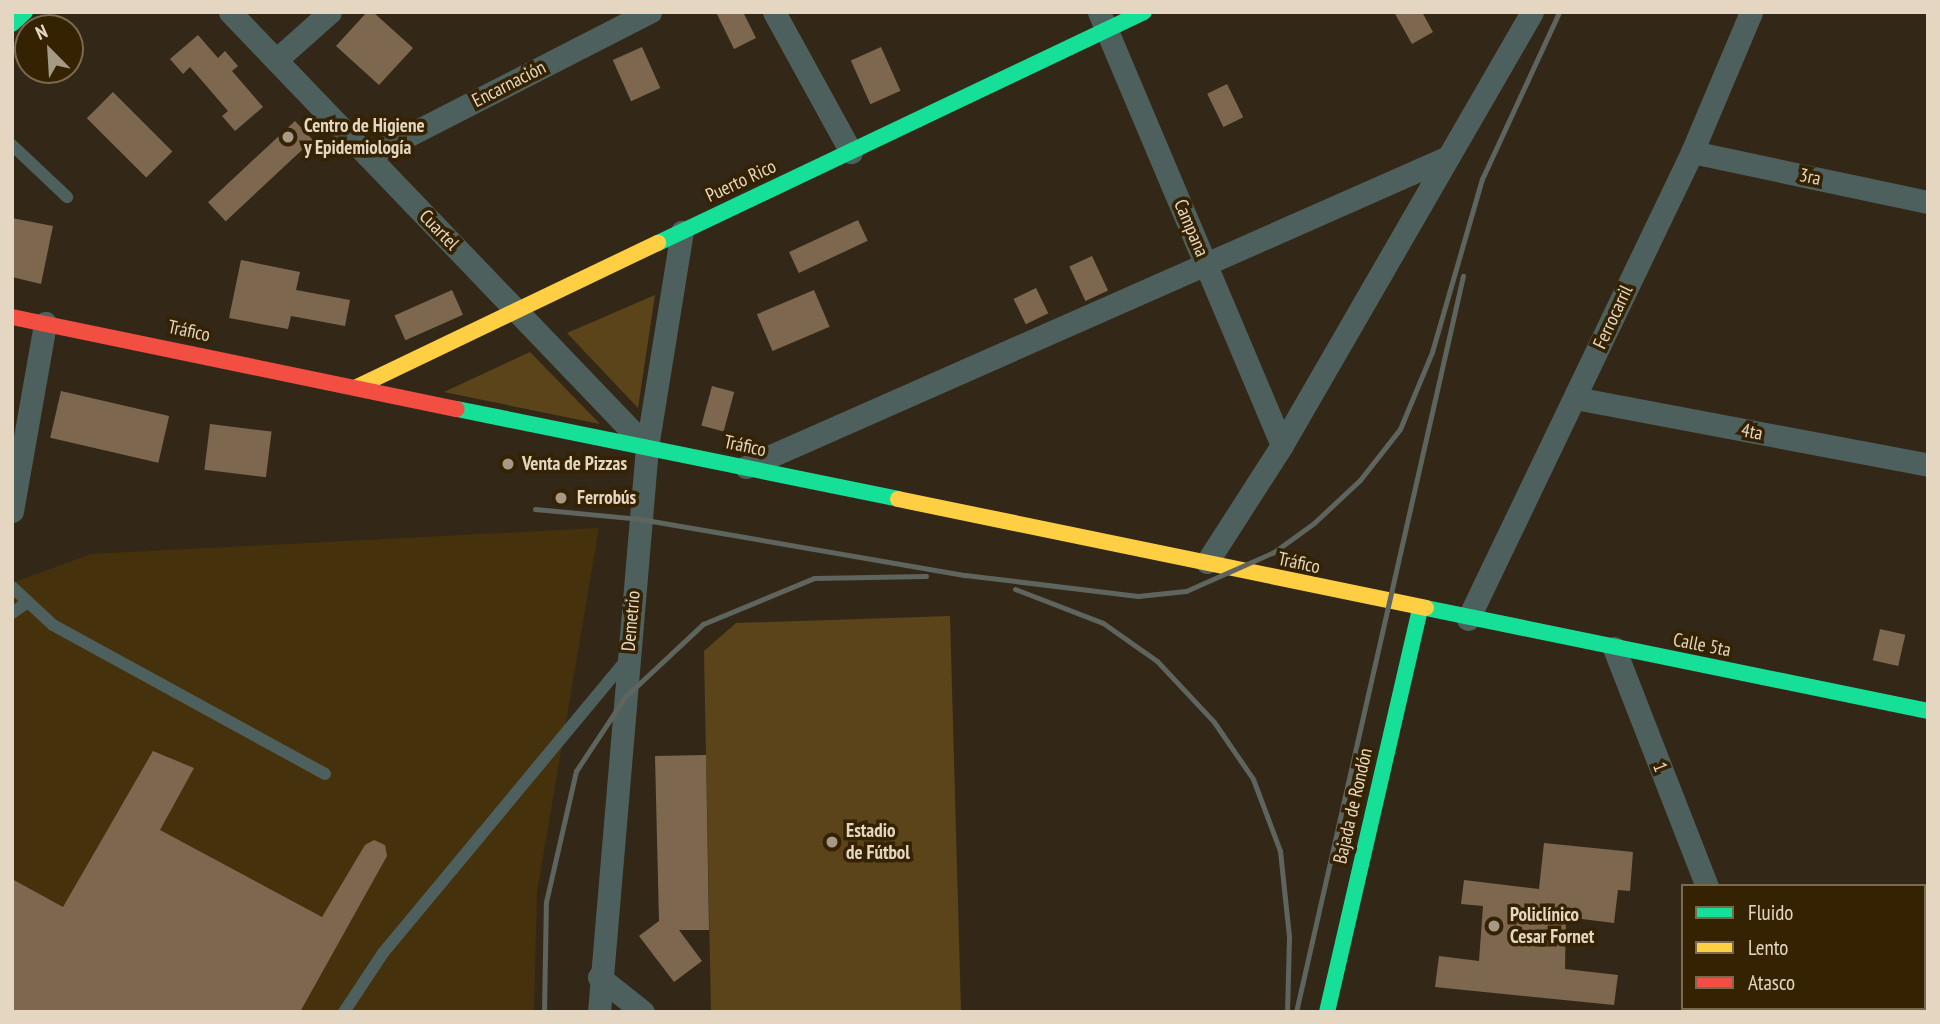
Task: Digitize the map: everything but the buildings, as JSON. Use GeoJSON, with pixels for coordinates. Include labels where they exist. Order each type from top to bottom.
{"type":"FeatureCollection","features":[{"type":"Feature","properties":{"kind":"street"},"geometry":{"type":"LineString","coordinates":[[12,24],[25,12]]}},
{"type":"Feature","properties":{"kind":"street","name":"Cuartel"},"geometry":{"type":"LineString","coordinates":[[230,12],[647,447]]}},
{"type":"Feature","properties":{"kind":"street"},"geometry":{"type":"LineString","coordinates":[[276,60],[330,12]]}},
{"type":"Feature","properties":{"kind":"street","name":"Encarnación"},"geometry":{"type":"LineString","coordinates":[[369,156],[650,12]]}},
{"type":"Feature","properties":{"kind":"street"},"geometry":{"type":"LineString","coordinates":[[774,12],[851,152]]}},
{"type":"Feature","properties":{"kind":"street","name":"Puerto Rico"},"geometry":{"type":"LineString","coordinates":[[357,387],[851,152],[1102,21],[1144,12]]}},
{"type":"Feature","properties":{"kind":"street"},"geometry":{"type":"LineString","coordinates":[[1207,562],[1282,445],[1532,12]]}},
{"type":"Feature","properties":{"kind":"street","name":"Ferrocarril"},"geometry":{"type":"LineString","coordinates":[[1468,619],[1692,152],[1751,12]]}},
{"type":"Feature","properties":{"kind":"street","name":"Campana"},"geometry":{"type":"LineString","coordinates":[[1102,21],[1282,445]]}},
{"type":"Feature","properties":{"kind":"street","name":"3ra"},"geometry":{"type":"LineString","coordinates":[[1692,152],[1928,202]]}},
{"type":"Feature","properties":{"kind":"street"},"geometry":{"type":"LineString","coordinates":[[746,467],[1446,158]]}},
{"type":"Feature","properties":{"kind":"street","name":"Demetrio"},"geometry":{"type":"LineString","coordinates":[[599,1012],[599,977],[647,447],[682,232]]}},
{"type":"Feature","properties":{"kind":"street","name":"Tráfico"},"geometry":{"type":"LineString","coordinates":[[12,317],[1207,562],[1468,619]]}},
{"type":"Feature","properties":{"kind":"street"},"geometry":{"type":"LineString","coordinates":[[12,510],[46,323]]}},
{"type":"Feature","properties":{"kind":"street","name":"4ta"},"geometry":{"type":"LineString","coordinates":[[1575,398],[1928,465]]}},
{"type":"Feature","properties":{"kind":"street","name":"Bajada de Rondón"},"geometry":{"type":"LineString","coordinates":[[1335,1007],[1420,609]]}},
{"type":"Feature","properties":{"kind":"street","name":"Calle 5ta"},"geometry":{"type":"LineString","coordinates":[[1468,619],[1928,711]]}},
{"type":"Feature","properties":{"kind":"street","name":"1"},"geometry":{"type":"LineString","coordinates":[[1614,648],[1706,884]]}},
{"type":"Feature","properties":{"kind":"street"},"geometry":{"type":"LineString","coordinates":[[599,977],[643,1012]]}},
{"type":"Feature","properties":{"kind":"lane"},"geometry":{"type":"LineString","coordinates":[[12,145],[68,197]]}},
{"type":"Feature","properties":{"kind":"lane"},"geometry":{"type":"LineString","coordinates":[[12,587],[53,625],[326,774]]}},
{"type":"Feature","properties":{"kind":"lane"},"geometry":{"type":"LineString","coordinates":[[12,613],[28,602]]}},
{"type":"Feature","properties":{"kind":"lane"},"geometry":{"type":"LineString","coordinates":[[344,1012],[383,953],[628,657]]}},
{"type":"Feature","properties":{"kind":"shaded area"},"geometry":{"type":"Polygon","coordinates":[[[655,295],[638,408],[567,333],[655,295]]]}},
{"type":"Feature","properties":{"kind":"shaded area"},"geometry":{"type":"Polygon","coordinates":[[[530,352],[600,424],[444,392],[530,352]]]}},
{"type":"Feature","properties":{"kind":"shaded area"},"geometry":{"type":"Polygon","coordinates":[[[599,528],[537,892],[534,1012],[12,1012],[12,583],[91,554],[599,528]]]}},
{"type":"Feature","properties":{"kind":"shaded area","name":"Estadio de Fútbol"},"geometry":{"type":"Polygon","coordinates":[[[950,616],[961,1012],[711,1012],[704,651],[736,623],[950,616]]]}},
{"type":"Feature","properties":{"kind":"railway"},"geometry":{"type":"LineString","coordinates":[[535,509],[640,519],[965,575],[1138,596],[1186,591],[1274,552],[1314,523],[1360,480],[1400,429],[1432,352],[1482,179],[1559,12]]}},
{"type":"Feature","properties":{"kind":"railway"},"geometry":{"type":"LineString","coordinates":[[1296,1012],[1463,276]]}},
{"type":"Feature","properties":{"kind":"railway"},"geometry":{"type":"LineString","coordinates":[[544,1012],[546,902],[576,771],[625,697],[703,624],[814,578],[926,576]]}},
{"type":"Feature","properties":{"kind":"railway"},"geometry":{"type":"LineString","coordinates":[[1015,589],[1103,623],[1157,661],[1214,722],[1253,779],[1280,851],[1289,937],[1287,1012]]}},
{"type":"Feature","properties":{"kind":"traffic: fast"},"geometry":{"type":"LineString","coordinates":[[12,24],[25,12]]}},
{"type":"Feature","properties":{"kind":"traffic: fast"},"geometry":{"type":"LineString","coordinates":[[658,243],[1144,12]]}},
{"type":"Feature","properties":{"kind":"traffic: fast"},"geometry":{"type":"LineString","coordinates":[[457,409],[898,499]]}},
{"type":"Feature","properties":{"kind":"traffic: fast"},"geometry":{"type":"LineString","coordinates":[[1426,608],[1928,711]]}},
{"type":"Feature","properties":{"kind":"traffic: fast"},"geometry":{"type":"LineString","coordinates":[[1327,1012],[1420,609]]}},
{"type":"Feature","properties":{"kind":"traffic: slow"},"geometry":{"type":"LineString","coordinates":[[357,387],[658,243]]}},
{"type":"Feature","properties":{"kind":"traffic: slow"},"geometry":{"type":"LineString","coordinates":[[898,499],[1426,608]]}},
{"type":"Feature","properties":{"kind":"traffic: jam"},"geometry":{"type":"LineString","coordinates":[[12,317],[457,409]]}},
{"type":"Feature","properties":{"kind":"place","name":"Centro de Higiene y Epidemiología"},"geometry":{"type":"Point","coordinates":[288,137]}},
{"type":"Feature","properties":{"kind":"place","name":"Venta de Pizzas"},"geometry":{"type":"Point","coordinates":[508,464]}},
{"type":"Feature","properties":{"kind":"place","name":"Ferrobús"},"geometry":{"type":"Point","coordinates":[561,498]}},
{"type":"Feature","properties":{"kind":"place","name":"Estadio de Fútbol"},"geometry":{"type":"Point","coordinates":[832,842]}},
{"type":"Feature","properties":{"kind":"place","name":"Policlínico Cesar Fornet"},"geometry":{"type":"Point","coordinates":[1494,926]}}]}
